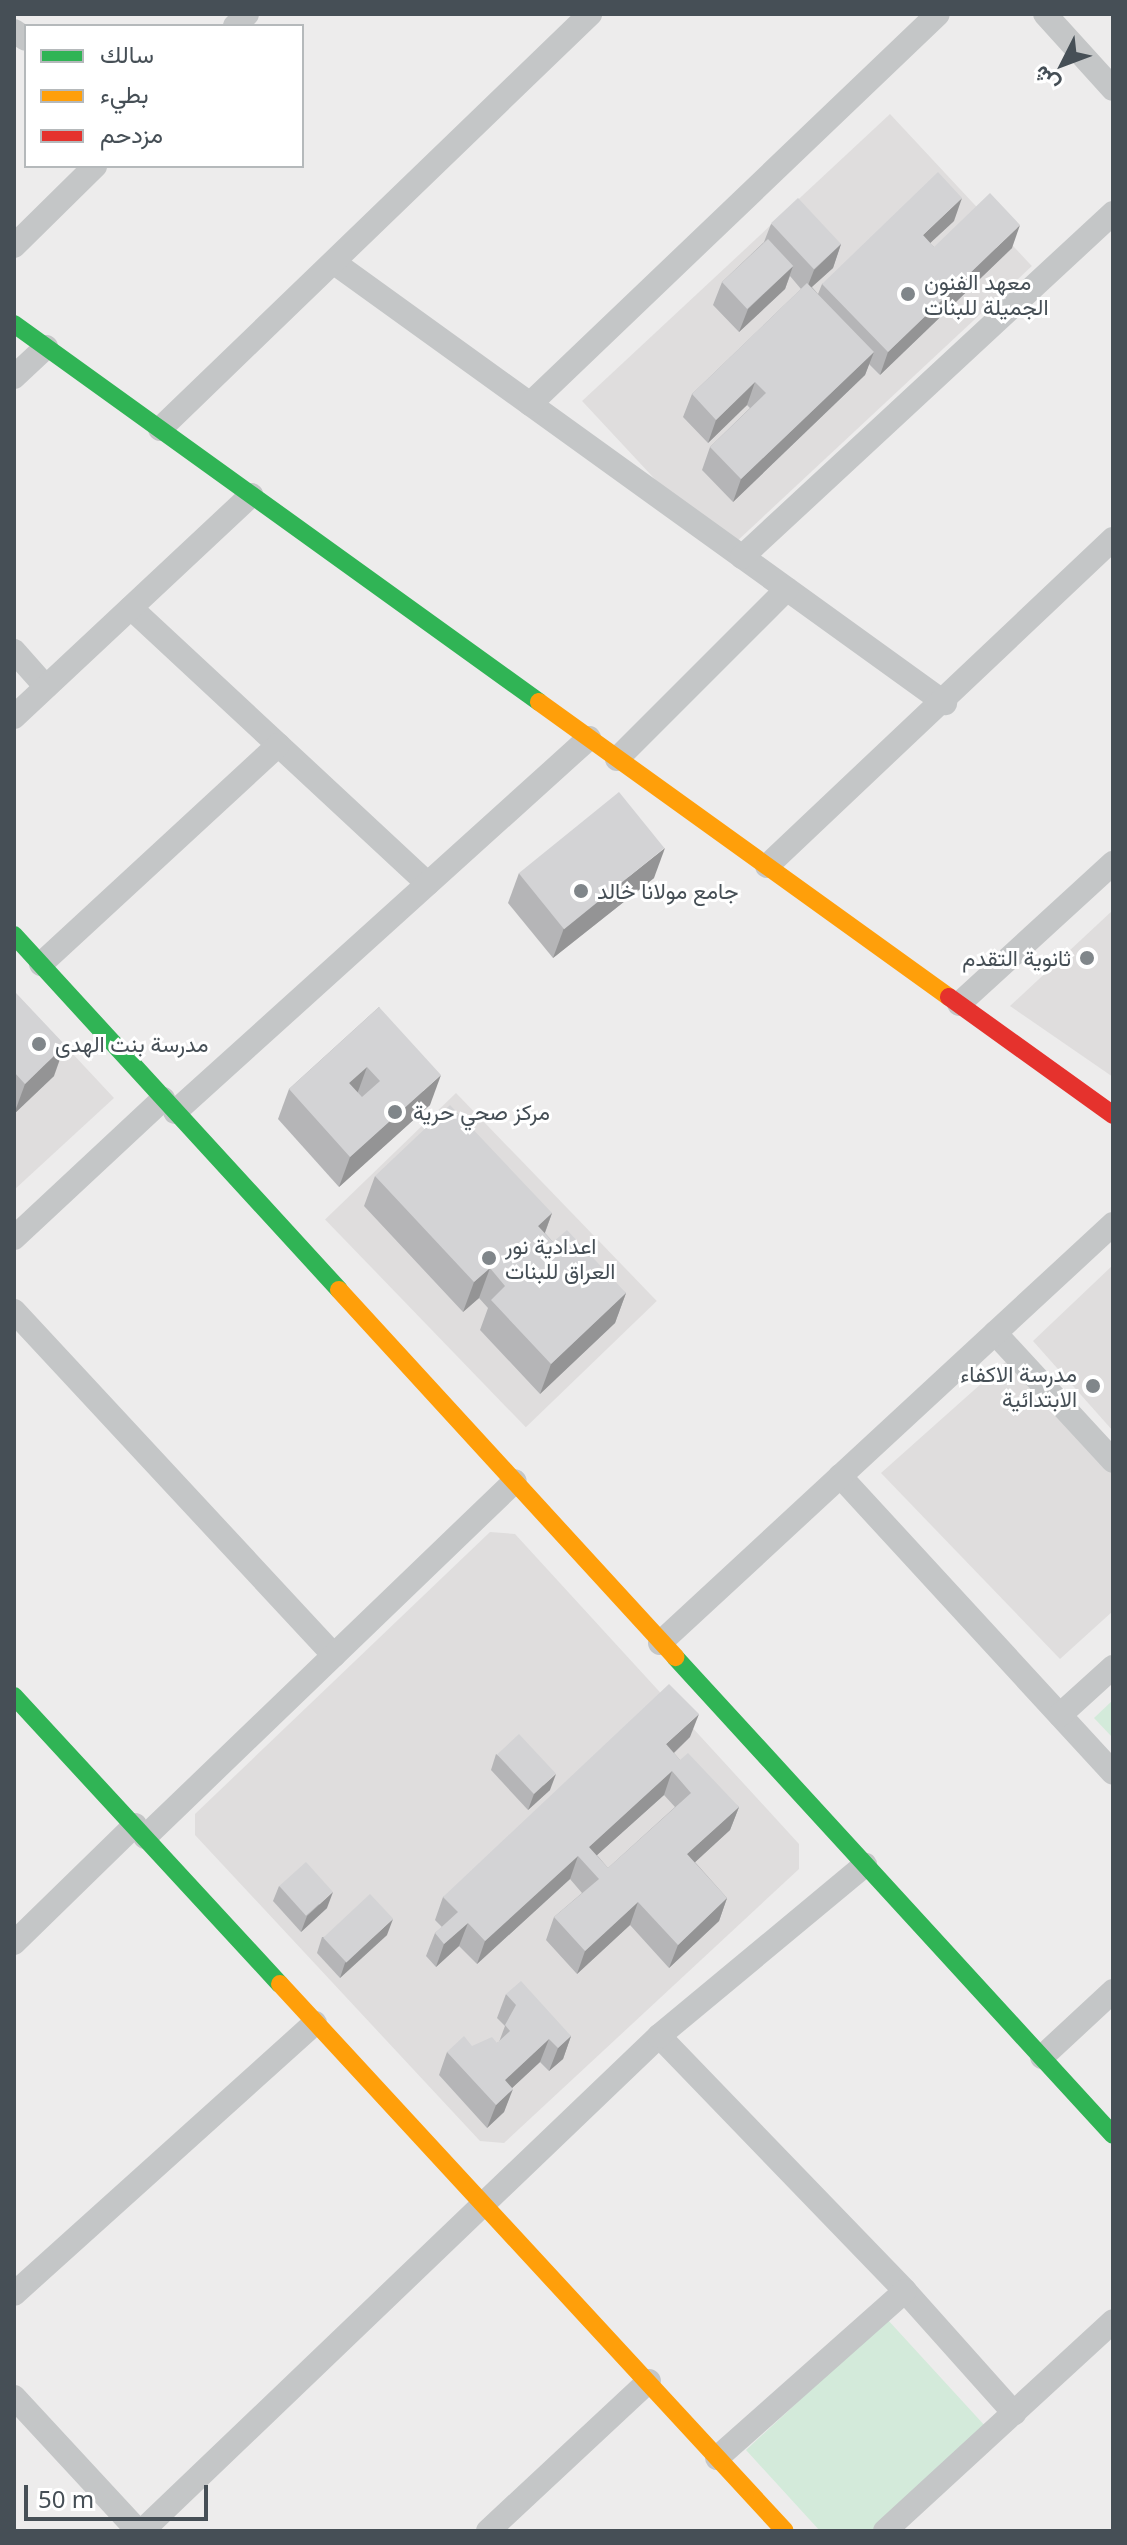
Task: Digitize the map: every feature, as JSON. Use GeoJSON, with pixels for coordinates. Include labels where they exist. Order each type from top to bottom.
{"type":"FeatureCollection","features":[{"type":"Feature","properties":{"kind":"street"},"geometry":{"type":"LineString","coordinates":[[160,429],[336,264],[590,14]]}},
{"type":"Feature","properties":{"kind":"street"},"geometry":{"type":"LineString","coordinates":[[530,404],[938,14]]}},
{"type":"Feature","properties":{"kind":"street"},"geometry":{"type":"LineString","coordinates":[[1045,14],[1113,89]]}},
{"type":"Feature","properties":{"kind":"street"},"geometry":{"type":"LineString","coordinates":[[14,246],[93,168]]}},
{"type":"Feature","properties":{"kind":"street"},"geometry":{"type":"LineString","coordinates":[[742,557],[1113,213]]}},
{"type":"Feature","properties":{"kind":"street"},"geometry":{"type":"LineString","coordinates":[[336,264],[945,703]]}},
{"type":"Feature","properties":{"kind":"street"},"geometry":{"type":"LineString","coordinates":[[14,324],[1113,1115]]}},
{"type":"Feature","properties":{"kind":"street"},"geometry":{"type":"LineString","coordinates":[[14,377],[46,347]]}},
{"type":"Feature","properties":{"kind":"street"},"geometry":{"type":"LineString","coordinates":[[14,717],[251,495]]}},
{"type":"Feature","properties":{"kind":"street"},"geometry":{"type":"LineString","coordinates":[[767,866],[945,703],[1113,539]]}},
{"type":"Feature","properties":{"kind":"street"},"geometry":{"type":"LineString","coordinates":[[617,759],[787,589]]}},
{"type":"Feature","properties":{"kind":"street"},"geometry":{"type":"LineString","coordinates":[[131,608],[428,884]]}},
{"type":"Feature","properties":{"kind":"street"},"geometry":{"type":"LineString","coordinates":[[14,651],[46,687]]}},
{"type":"Feature","properties":{"kind":"street"},"geometry":{"type":"LineString","coordinates":[[14,1238],[428,884],[589,738]]}},
{"type":"Feature","properties":{"kind":"street"},"geometry":{"type":"LineString","coordinates":[[41,964],[278,745]]}},
{"type":"Feature","properties":{"kind":"street"},"geometry":{"type":"LineString","coordinates":[[959,1004],[1113,863]]}},
{"type":"Feature","properties":{"kind":"street"},"geometry":{"type":"LineString","coordinates":[[14,935],[1113,2135]]}},
{"type":"Feature","properties":{"kind":"street"},"geometry":{"type":"LineString","coordinates":[[660,1643],[1113,1224]]}},
{"type":"Feature","properties":{"kind":"street"},"geometry":{"type":"LineString","coordinates":[[14,1311],[334,1655]]}},
{"type":"Feature","properties":{"kind":"street"},"geometry":{"type":"LineString","coordinates":[[995,1333],[1113,1461]]}},
{"type":"Feature","properties":{"kind":"street"},"geometry":{"type":"LineString","coordinates":[[840,1476],[1113,1773]]}},
{"type":"Feature","properties":{"kind":"street"},"geometry":{"type":"LineString","coordinates":[[14,1943],[334,1655],[515,1481]]}},
{"type":"Feature","properties":{"kind":"street"},"geometry":{"type":"LineString","coordinates":[[1060,1715],[1113,1667]]}},
{"type":"Feature","properties":{"kind":"street"},"geometry":{"type":"LineString","coordinates":[[14,1696],[785,2531]]}},
{"type":"Feature","properties":{"kind":"street"},"geometry":{"type":"LineString","coordinates":[[14,2397],[140,2531],[485,2207],[659,2036],[865,1865]]}},
{"type":"Feature","properties":{"kind":"street"},"geometry":{"type":"LineString","coordinates":[[1042,2057],[1113,1991]]}},
{"type":"Feature","properties":{"kind":"street"},"geometry":{"type":"LineString","coordinates":[[14,2294],[315,2023]]}},
{"type":"Feature","properties":{"kind":"street"},"geometry":{"type":"LineString","coordinates":[[659,2036],[905,2291],[1014,2413]]}},
{"type":"Feature","properties":{"kind":"street"},"geometry":{"type":"LineString","coordinates":[[717,2458],[905,2291]]}},
{"type":"Feature","properties":{"kind":"street"},"geometry":{"type":"LineString","coordinates":[[885,2531],[1113,2321]]}},
{"type":"Feature","properties":{"kind":"street"},"geometry":{"type":"LineString","coordinates":[[488,2531],[649,2381]]}},
{"type":"Feature","properties":{"kind":"shaded area"},"geometry":{"type":"Polygon","coordinates":[[[890,114],[1032,266],[724,553],[582,401],[890,114]]]}},
{"type":"Feature","properties":{"kind":"shaded area","name":"ثانوية التقدم"},"geometry":{"type":"Polygon","coordinates":[[[1113,910],[1113,1077],[1010,1006],[1113,910]]]}},
{"type":"Feature","properties":{"kind":"shaded area","name":"مدرسة بنت الهدی"},"geometry":{"type":"Polygon","coordinates":[[[14,991],[114,1098],[14,1190],[14,991]]]}},
{"type":"Feature","properties":{"kind":"shaded area","name":"اعدادية نور العراق للبنات"},"geometry":{"type":"Polygon","coordinates":[[[456,1093],[657,1301],[526,1427],[325,1219],[456,1093]]]}},
{"type":"Feature","properties":{"kind":"shaded area","name":"مدرسة الاكفاء الابتدائية"},"geometry":{"type":"Polygon","coordinates":[[[1113,1265],[1113,1431],[1033,1341],[1113,1265]]]}},
{"type":"Feature","properties":{"kind":"shaded area"},"geometry":{"type":"Polygon","coordinates":[[[1010,1358],[1113,1470],[1113,1611],[1060,1659],[881,1473],[1010,1358]]]}},
{"type":"Feature","properties":{"kind":"shaded area"},"geometry":{"type":"Polygon","coordinates":[[[490,1532],[515,1534],[799,1844],[799,1869],[504,2143],[480,2141],[195,1835],[195,1814],[490,1532]]]}},
{"type":"Feature","properties":{"kind":"green space"},"geometry":{"type":"Polygon","coordinates":[[[1113,1700],[1113,1738],[1094,1718],[1113,1700]]]}},
{"type":"Feature","properties":{"kind":"green space"},"geometry":{"type":"Polygon","coordinates":[[[887,2319],[986,2427],[872,2531],[820,2531],[746,2450],[887,2319]]]}},
{"type":"Feature","properties":{"kind":"building"},"geometry":{"type":"Polygon","coordinates":[[[938,172],[962,198],[923,235],[934,247],[990,193],[1020,225],[888,352],[822,284],[938,172]]]}},
{"type":"Feature","properties":{"kind":"building"},"geometry":{"type":"Polygon","coordinates":[[[798,198],[841,244],[814,269],[771,223],[798,198]]]}},
{"type":"Feature","properties":{"kind":"building"},"geometry":{"type":"Polygon","coordinates":[[[768,239],[793,266],[747,309],[722,282],[768,239]]]}},
{"type":"Feature","properties":{"kind":"building"},"geometry":{"type":"Polygon","coordinates":[[[807,283],[874,352],[741,479],[710,447],[766,393],[755,382],[716,420],[692,394],[807,283]]]}},
{"type":"Feature","properties":{"kind":"building","name":"جامع مولانا خالد"},"geometry":{"type":"Polygon","coordinates":[[[619,792],[664,848],[564,929],[519,873],[619,792]]]}},
{"type":"Feature","properties":{"kind":"building"},"geometry":{"type":"Polygon","coordinates":[[[14,991],[65,1045],[25,1084],[14,1072],[14,991]]]}},
{"type":"Feature","properties":{"kind":"building"},"geometry":{"type":"Polygon","coordinates":[[[379,1007],[441,1075],[350,1157],[289,1089],[379,1007]],[[367,1067],[349,1083],[362,1097],[380,1081],[367,1067]]]}},
{"type":"Feature","properties":{"kind":"building"},"geometry":{"type":"Polygon","coordinates":[[[450,1105],[552,1213],[538,1226],[553,1242],[567,1230],[626,1293],[551,1364],[491,1300],[505,1286],[490,1268],[474,1282],[375,1176],[450,1105]]]}},
{"type":"Feature","properties":{"kind":"building"},"geometry":{"type":"Polygon","coordinates":[[[669,1684],[699,1714],[666,1744],[680,1760],[688,1753],[739,1807],[687,1854],[727,1898],[678,1945],[638,1902],[585,1951],[554,1917],[599,1879],[578,1856],[485,1941],[468,1923],[444,1944],[435,1933],[458,1912],[443,1897],[669,1684]],[[672,1771],[589,1847],[608,1868],[691,1793],[672,1771]]]}},
{"type":"Feature","properties":{"kind":"building"},"geometry":{"type":"Polygon","coordinates":[[[519,1734],[556,1773],[534,1794],[497,1754],[519,1734]]]}},
{"type":"Feature","properties":{"kind":"building"},"geometry":{"type":"Polygon","coordinates":[[[306,1862],[333,1892],[306,1916],[279,1886],[306,1862]]]}},
{"type":"Feature","properties":{"kind":"building"},"geometry":{"type":"Polygon","coordinates":[[[370,1894],[393,1919],[346,1963],[323,1938],[370,1894]]]}},
{"type":"Feature","properties":{"kind":"building"},"geometry":{"type":"Polygon","coordinates":[[[521,1981],[571,2036],[558,2048],[549,2039],[505,2080],[513,2089],[496,2105],[447,2052],[464,2036],[472,2046],[492,2037],[497,2043],[510,2031],[505,2025],[516,2005],[506,1994],[521,1981]]]}},
{"type":"Feature","properties":{"kind":"traffic: fast"},"geometry":{"type":"LineString","coordinates":[[14,324],[539,702]]}},
{"type":"Feature","properties":{"kind":"traffic: fast"},"geometry":{"type":"LineString","coordinates":[[14,935],[339,1290]]}},
{"type":"Feature","properties":{"kind":"traffic: fast"},"geometry":{"type":"LineString","coordinates":[[675,1657],[1113,2135]]}},
{"type":"Feature","properties":{"kind":"traffic: fast"},"geometry":{"type":"LineString","coordinates":[[14,1696],[280,1984]]}},
{"type":"Feature","properties":{"kind":"traffic: slow"},"geometry":{"type":"LineString","coordinates":[[539,702],[949,997]]}},
{"type":"Feature","properties":{"kind":"traffic: slow"},"geometry":{"type":"LineString","coordinates":[[339,1290],[675,1657]]}},
{"type":"Feature","properties":{"kind":"traffic: slow"},"geometry":{"type":"LineString","coordinates":[[280,1984],[785,2531]]}},
{"type":"Feature","properties":{"kind":"traffic: jam"},"geometry":{"type":"LineString","coordinates":[[949,997],[1113,1115]]}},
{"type":"Feature","properties":{"kind":"place","name":"معهد الفنون الجميلة للبنات"},"geometry":{"type":"Point","coordinates":[908,294]}},
{"type":"Feature","properties":{"kind":"place","name":"جامع مولانا خالد"},"geometry":{"type":"Point","coordinates":[581,891]}},
{"type":"Feature","properties":{"kind":"place","name":"ثانوية التقدم"},"geometry":{"type":"Point","coordinates":[1087,958]}},
{"type":"Feature","properties":{"kind":"place","name":"مدرسة بنت الهدی"},"geometry":{"type":"Point","coordinates":[39,1044]}},
{"type":"Feature","properties":{"kind":"place","name":"مركز صحي حرية"},"geometry":{"type":"Point","coordinates":[395,1112]}},
{"type":"Feature","properties":{"kind":"place","name":"اعدادية نور العراق للبنات"},"geometry":{"type":"Point","coordinates":[489,1258]}},
{"type":"Feature","properties":{"kind":"place","name":"مدرسة الاكفاء الابتدائية"},"geometry":{"type":"Point","coordinates":[1093,1386]}}]}
